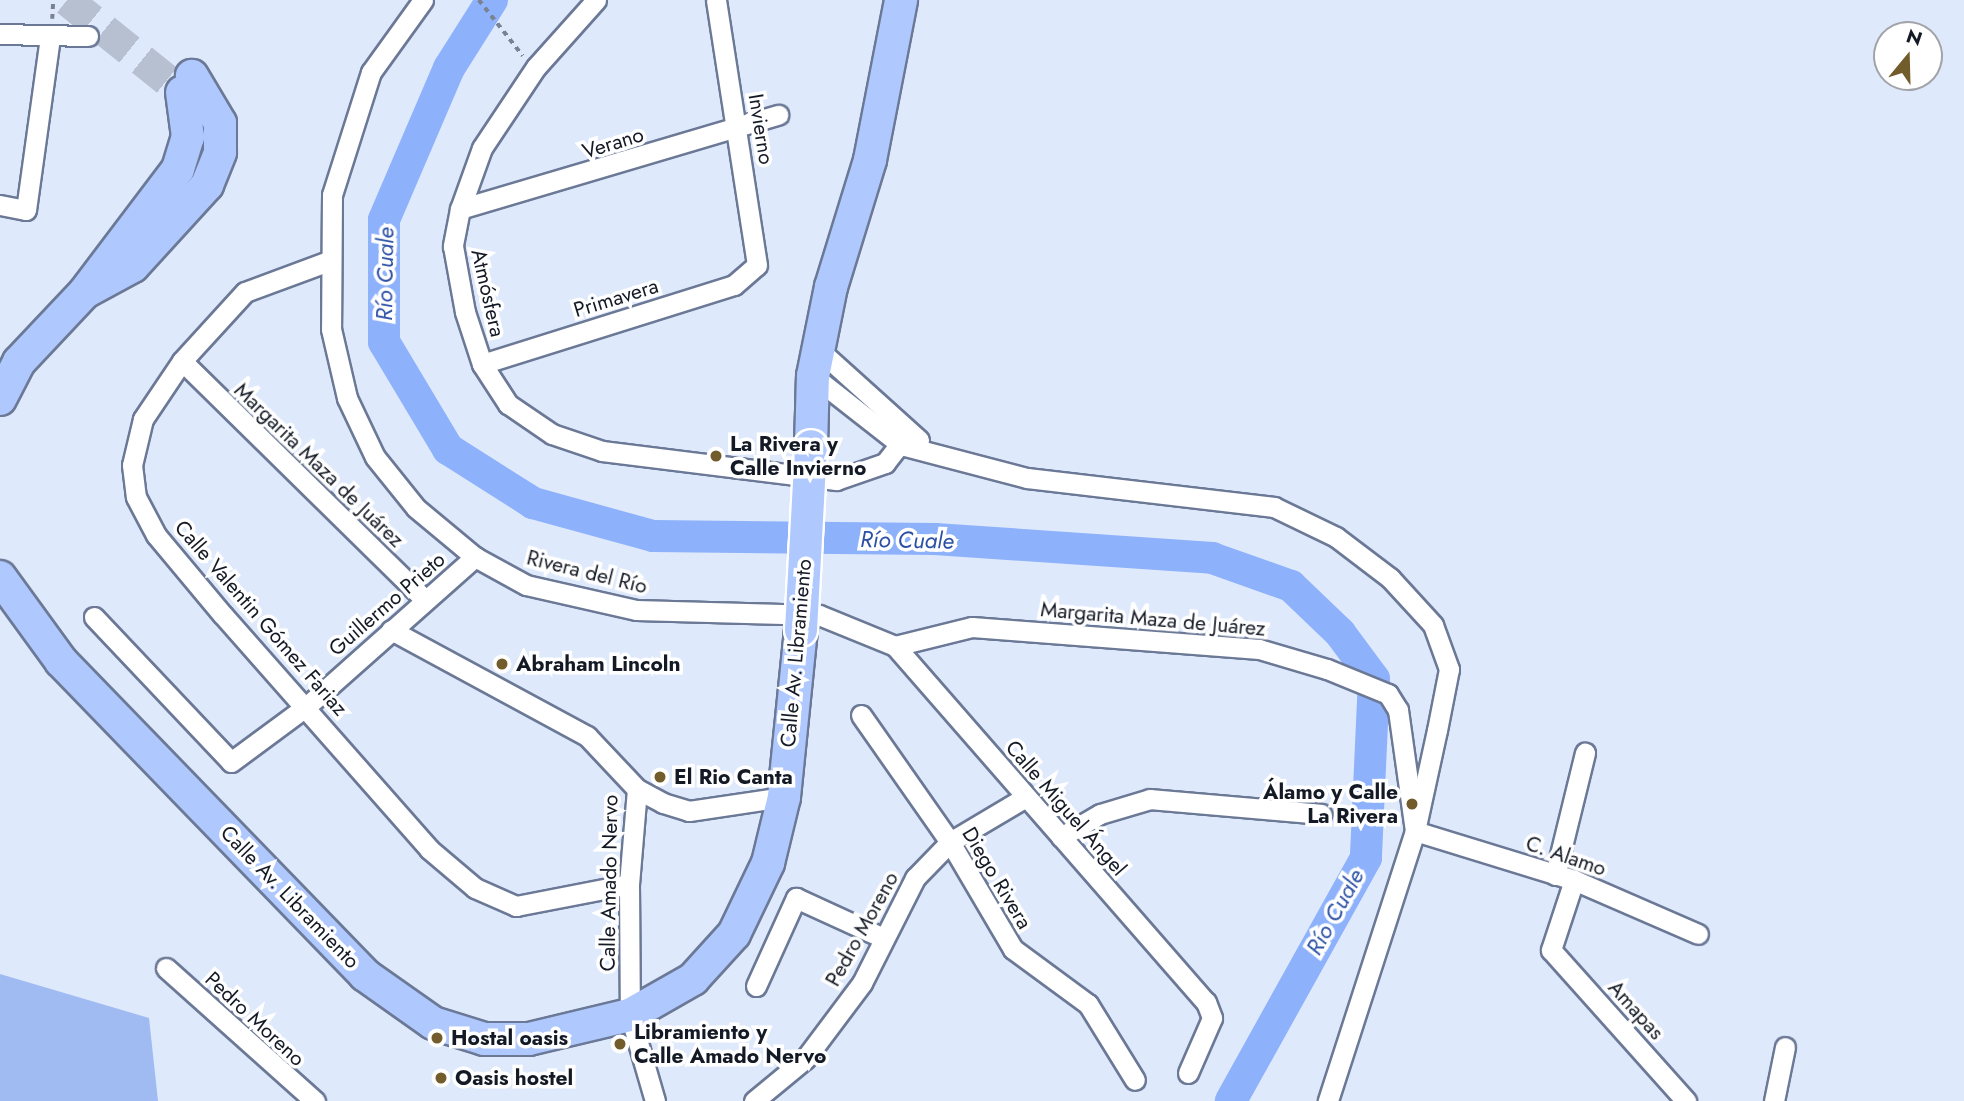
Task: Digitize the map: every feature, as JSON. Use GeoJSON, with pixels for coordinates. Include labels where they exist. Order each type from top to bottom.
{"type":"FeatureCollection","features":[{"type":"Feature","properties":{"kind":"main road","name":"Calle Av. Libramiento"},"geometry":{"type":"LineString","coordinates":[[0,577],[61,661],[365,975],[433,1023],[484,1039],[530,1039],[630,1016],[693,979],[734,934],[768,863],[784,797],[810,622],[811,446],[816,363],[870,160],[901,0]]}},
{"type":"Feature","properties":{"kind":"main road"},"geometry":{"type":"LineString","coordinates":[[0,399],[19,362],[85,292],[178,169],[188,137],[187,84]]}},
{"type":"Feature","properties":{"kind":"street","name":"Rivera del Río"},"geometry":{"type":"LineString","coordinates":[[423,0],[371,72],[352,121],[332,195],[326,262],[331,329],[347,398],[376,457],[416,508],[475,557],[526,585],[636,610],[810,622]]}},
{"type":"Feature","properties":{"kind":"street","name":"Invierno"},"geometry":{"type":"LineString","coordinates":[[716,0],[740,129],[757,265]]}},
{"type":"Feature","properties":{"kind":"street","name":"Atmósfera"},"geometry":{"type":"LineString","coordinates":[[600,2],[536,66],[490,136],[460,209],[453,246],[482,364],[508,404],[552,434],[602,451],[836,480],[862,476],[905,438]]}},
{"type":"Feature","properties":{"kind":"street"},"geometry":{"type":"LineString","coordinates":[[0,34],[88,36]]}},
{"type":"Feature","properties":{"kind":"street"},"geometry":{"type":"LineString","coordinates":[[0,205],[26,210],[50,37]]}},
{"type":"Feature","properties":{"kind":"street","name":"Verano"},"geometry":{"type":"LineString","coordinates":[[460,209],[778,116]]}},
{"type":"Feature","properties":{"kind":"street","name":"Calle Valentin Gómez Fariaz"},"geometry":{"type":"LineString","coordinates":[[326,262],[245,292],[181,361],[144,419],[132,465],[136,497],[156,535],[429,849],[475,888],[516,906],[629,884]]}},
{"type":"Feature","properties":{"kind":"street","name":"Primavera"},"geometry":{"type":"LineString","coordinates":[[482,364],[734,285],[757,265]]}},
{"type":"Feature","properties":{"kind":"street","name":"Margarita Maza de Juárez"},"geometry":{"type":"LineString","coordinates":[[181,361],[425,600]]}},
{"type":"Feature","properties":{"kind":"street"},"geometry":{"type":"LineString","coordinates":[[816,363],[905,438]]}},
{"type":"Feature","properties":{"kind":"street"},"geometry":{"type":"LineString","coordinates":[[816,363],[905,438],[930,450],[1027,478],[1273,507],[1336,537],[1390,578],[1433,625],[1449,669],[1415,831],[1332,1099]]}},
{"type":"Feature","properties":{"kind":"street","name":"Guillermo Prieto"},"geometry":{"type":"LineString","coordinates":[[94,617],[231,762],[307,706],[475,557]]}},
{"type":"Feature","properties":{"kind":"street","name":"Calle Miguel Ángel"},"geometry":{"type":"LineString","coordinates":[[810,622],[895,646],[1024,798],[1206,1002],[1212,1018],[1188,1073]]}},
{"type":"Feature","properties":{"kind":"street","name":"Margarita Maza de Juárez"},"geometry":{"type":"LineString","coordinates":[[895,646],[972,627],[1259,649],[1327,669],[1388,694],[1398,710],[1415,831]]}},
{"type":"Feature","properties":{"kind":"street","name":"Calle Amado Nervo"},"geometry":{"type":"LineString","coordinates":[[391,630],[587,736],[637,789],[629,884],[630,1016],[654,1101]]}},
{"type":"Feature","properties":{"kind":"street","name":"Diego Rivera"},"geometry":{"type":"LineString","coordinates":[[861,715],[950,842],[1013,949],[1088,1004],[1135,1080]]}},
{"type":"Feature","properties":{"kind":"street"},"geometry":{"type":"LineString","coordinates":[[1565,878],[1585,753]]}},
{"type":"Feature","properties":{"kind":"street"},"geometry":{"type":"LineString","coordinates":[[637,789],[690,811],[784,797]]}},
{"type":"Feature","properties":{"kind":"street","name":"Pedro Moreno"},"geometry":{"type":"LineString","coordinates":[[754,1101],[805,1059],[862,983],[881,937],[915,878],[950,842],[1024,798]]}},
{"type":"Feature","properties":{"kind":"street"},"geometry":{"type":"LineString","coordinates":[[1061,837],[1100,814],[1150,799],[1321,814]]}},
{"type":"Feature","properties":{"kind":"street","name":"C. Alamo"},"geometry":{"type":"LineString","coordinates":[[1415,831],[1565,878],[1698,934]]}},
{"type":"Feature","properties":{"kind":"street","name":"Amapas"},"geometry":{"type":"LineString","coordinates":[[1565,878],[1551,950],[1686,1101]]}},
{"type":"Feature","properties":{"kind":"street"},"geometry":{"type":"LineString","coordinates":[[756,986],[796,898],[881,937]]}},
{"type":"Feature","properties":{"kind":"street","name":"Pedro Moreno"},"geometry":{"type":"LineString","coordinates":[[166,968],[315,1101]]}},
{"type":"Feature","properties":{"kind":"street"},"geometry":{"type":"LineString","coordinates":[[1774,1101],[1786,1047]]}},
{"type":"Feature","properties":{"kind":"path"},"geometry":{"type":"LineString","coordinates":[[480,0],[508,42]]}},
{"type":"Feature","properties":{"kind":"shaded area"},"geometry":{"type":"Polygon","coordinates":[[[0,974],[149,1018],[158,1101],[0,1101],[0,974]]]}},
{"type":"Feature","properties":{"kind":"waterway","name":"Río Cuale"},"geometry":{"type":"LineString","coordinates":[[492,0],[449,68],[384,220],[384,342],[448,449],[533,503],[653,536],[935,539],[1212,558],[1291,586],[1340,633],[1374,679],[1366,858],[1231,1101]]}},
{"type":"Feature","properties":{"kind":"tunnel"},"geometry":{"type":"LineString","coordinates":[[67,0],[182,92]]}},
{"type":"Feature","properties":{"kind":"place","name":"La Rivera y Calle Invierno"},"geometry":{"type":"Point","coordinates":[716,456]}},
{"type":"Feature","properties":{"kind":"place","name":"Abraham Lincoln"},"geometry":{"type":"Point","coordinates":[502,664]}},
{"type":"Feature","properties":{"kind":"place","name":"El Rio Canta"},"geometry":{"type":"Point","coordinates":[660,777]}},
{"type":"Feature","properties":{"kind":"place","name":"Álamo y Calle La Rivera"},"geometry":{"type":"Point","coordinates":[1412,804]}},
{"type":"Feature","properties":{"kind":"place","name":"Hostal oasis"},"geometry":{"type":"Point","coordinates":[437,1038]}},
{"type":"Feature","properties":{"kind":"place","name":"Libramiento y Calle Amado Nervo"},"geometry":{"type":"Point","coordinates":[620,1044]}},
{"type":"Feature","properties":{"kind":"place","name":"Oasis hostel"},"geometry":{"type":"Point","coordinates":[441,1078]}}]}
